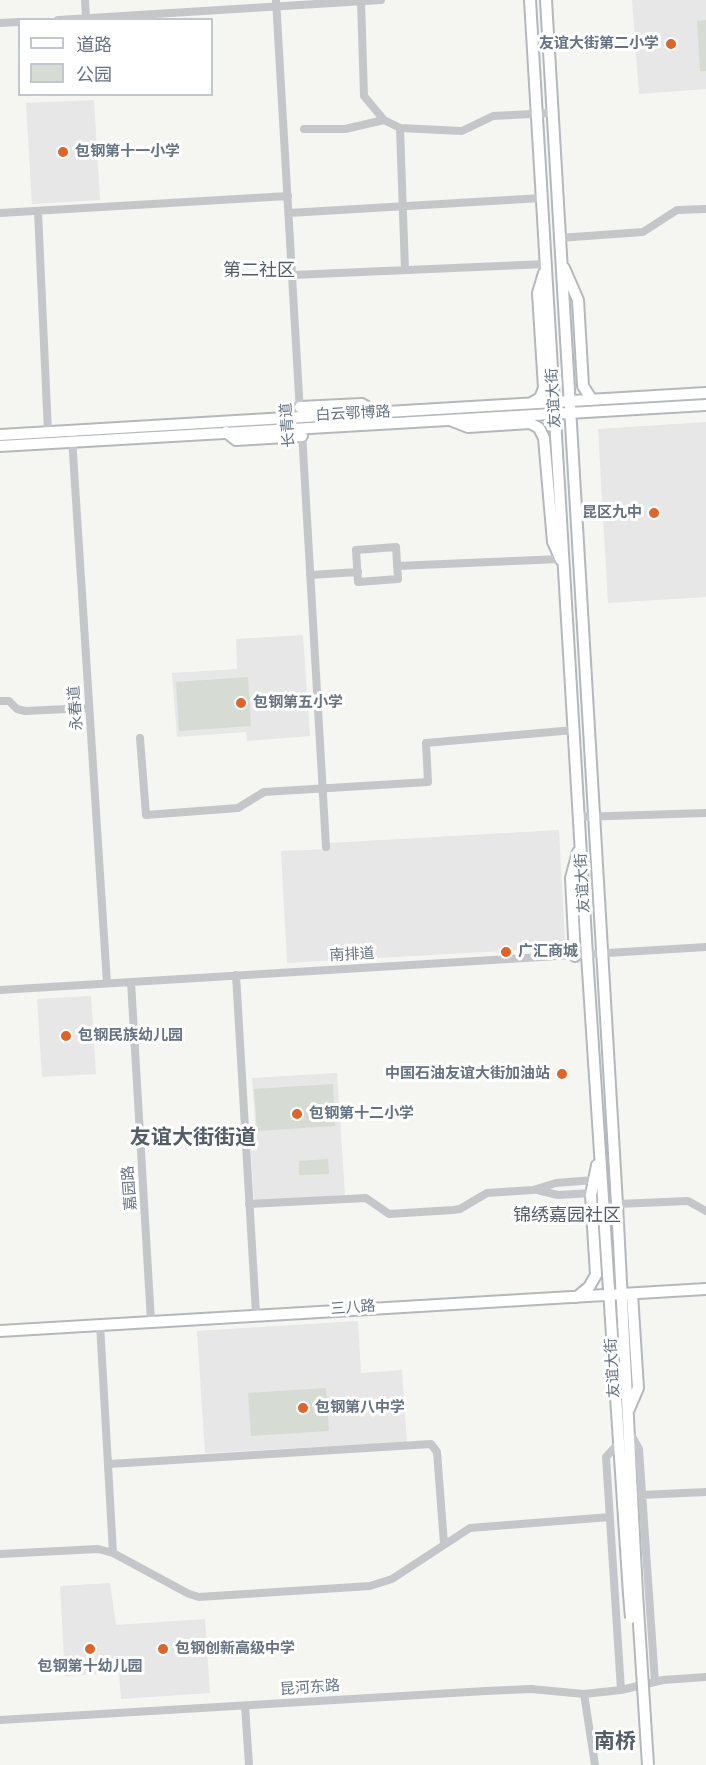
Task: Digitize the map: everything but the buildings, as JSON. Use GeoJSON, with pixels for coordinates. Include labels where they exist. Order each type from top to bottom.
{"type":"FeatureCollection","features":[{"type":"Feature","properties":{"kind":"main road","name":"友谊大街"},"geometry":{"type":"LineString","coordinates":[[530,0],[555,407],[562,564],[581,843],[581,955],[600,1153],[618,1444],[648,1765]]}},
{"type":"Feature","properties":{"kind":"main road","name":"友谊大街"},"geometry":{"type":"LineString","coordinates":[[546,0],[600,954],[617,1204],[626,1294],[633,1594],[641,1765]]}},
{"type":"Feature","properties":{"kind":"main road"},"geometry":{"type":"LineString","coordinates":[[561,263],[578,300],[583,381],[586,393],[592,400]]}},
{"type":"Feature","properties":{"kind":"main road"},"geometry":{"type":"LineString","coordinates":[[530,403],[540,398],[544,388],[538,293],[546,264]]}},
{"type":"Feature","properties":{"kind":"main road","name":"白云鄂博路"},"geometry":{"type":"LineString","coordinates":[[568,407],[592,400],[706,393]]}},
{"type":"Feature","properties":{"kind":"main road","name":"白云鄂博路"},"geometry":{"type":"LineString","coordinates":[[0,435],[48,433],[72,436],[226,432],[236,440],[362,404],[376,412],[530,403],[555,407]]}},
{"type":"Feature","properties":{"kind":"main road","name":"白云鄂博路"},"geometry":{"type":"LineString","coordinates":[[0,446],[72,436],[301,422],[449,419],[555,407],[706,405]]}},
{"type":"Feature","properties":{"kind":"main road"},"geometry":{"type":"LineString","coordinates":[[449,419],[468,427],[530,423],[539,428],[544,438],[554,542],[562,564]]}},
{"type":"Feature","properties":{"kind":"main road"},"geometry":{"type":"LineString","coordinates":[[575,1298],[589,1287],[596,1275],[592,1193],[600,1153]]}},
{"type":"Feature","properties":{"kind":"main road","name":"三八路"},"geometry":{"type":"LineString","coordinates":[[0,1330],[706,1289]]}},
{"type":"Feature","properties":{"kind":"street"},"geometry":{"type":"LineString","coordinates":[[85,0],[86,18],[277,3],[381,0]]}},
{"type":"Feature","properties":{"kind":"street"},"geometry":{"type":"LineString","coordinates":[[361,1],[364,96],[384,120],[400,128],[462,131],[493,116],[552,113]]}},
{"type":"Feature","properties":{"kind":"street","name":"长青道"},"geometry":{"type":"LineString","coordinates":[[277,3],[326,848]]}},
{"type":"Feature","properties":{"kind":"street"},"geometry":{"type":"LineString","coordinates":[[0,23],[18,22]]}},
{"type":"Feature","properties":{"kind":"street"},"geometry":{"type":"LineString","coordinates":[[304,129],[345,129],[384,120]]}},
{"type":"Feature","properties":{"kind":"street"},"geometry":{"type":"LineString","coordinates":[[400,128],[405,270]]}},
{"type":"Feature","properties":{"kind":"street"},"geometry":{"type":"LineString","coordinates":[[0,213],[288,196]]}},
{"type":"Feature","properties":{"kind":"street"},"geometry":{"type":"LineString","coordinates":[[289,213],[542,198]]}},
{"type":"Feature","properties":{"kind":"street"},"geometry":{"type":"LineString","coordinates":[[560,238],[643,232],[677,210],[706,209]]}},
{"type":"Feature","properties":{"kind":"street"},"geometry":{"type":"LineString","coordinates":[[38,211],[48,433]]}},
{"type":"Feature","properties":{"kind":"street"},"geometry":{"type":"LineString","coordinates":[[293,274],[546,264]]}},
{"type":"Feature","properties":{"kind":"street","name":"永春道"},"geometry":{"type":"LineString","coordinates":[[72,436],[106,983]]}},
{"type":"Feature","properties":{"kind":"street"},"geometry":{"type":"LineString","coordinates":[[396,547],[397,566],[398,579],[358,582],[356,550],[396,547]]}},
{"type":"Feature","properties":{"kind":"street"},"geometry":{"type":"LineString","coordinates":[[397,566],[562,564]]}},
{"type":"Feature","properties":{"kind":"street"},"geometry":{"type":"LineString","coordinates":[[310,575],[358,572]]}},
{"type":"Feature","properties":{"kind":"street"},"geometry":{"type":"LineString","coordinates":[[0,701],[9,701],[17,709],[25,711],[89,708]]}},
{"type":"Feature","properties":{"kind":"street"},"geometry":{"type":"LineString","coordinates":[[140,738],[146,815],[238,808],[264,792],[428,782],[426,742],[574,730]]}},
{"type":"Feature","properties":{"kind":"street"},"geometry":{"type":"LineString","coordinates":[[579,817],[706,813]]}},
{"type":"Feature","properties":{"kind":"street","name":"南排道"},"geometry":{"type":"LineString","coordinates":[[0,988],[706,947]]}},
{"type":"Feature","properties":{"kind":"street"},"geometry":{"type":"LineString","coordinates":[[236,975],[256,1314]]}},
{"type":"Feature","properties":{"kind":"street","name":"嘉园路"},"geometry":{"type":"LineString","coordinates":[[130,982],[152,1321]]}},
{"type":"Feature","properties":{"kind":"street"},"geometry":{"type":"LineString","coordinates":[[249,1204],[366,1198],[389,1214],[457,1210],[484,1193],[533,1190],[556,1183],[594,1180]]}},
{"type":"Feature","properties":{"kind":"street"},"geometry":{"type":"LineString","coordinates":[[533,1190],[558,1195],[592,1193]]}},
{"type":"Feature","properties":{"kind":"street"},"geometry":{"type":"LineString","coordinates":[[617,1204],[688,1201],[706,1211]]}},
{"type":"Feature","properties":{"kind":"street"},"geometry":{"type":"LineString","coordinates":[[100,1324],[110,1464],[113,1553]]}},
{"type":"Feature","properties":{"kind":"street"},"geometry":{"type":"LineString","coordinates":[[629,1431],[639,1449],[655,1682]]}},
{"type":"Feature","properties":{"kind":"street"},"geometry":{"type":"LineString","coordinates":[[110,1464],[431,1444],[437,1452],[444,1545]]}},
{"type":"Feature","properties":{"kind":"street"},"geometry":{"type":"LineString","coordinates":[[618,1444],[606,1457],[621,1690]]}},
{"type":"Feature","properties":{"kind":"street"},"geometry":{"type":"LineString","coordinates":[[641,1495],[706,1492]]}},
{"type":"Feature","properties":{"kind":"street"},"geometry":{"type":"LineString","coordinates":[[0,1554],[98,1549],[113,1553],[199,1597],[377,1585],[392,1579],[470,1528],[610,1518]]}},
{"type":"Feature","properties":{"kind":"street","name":"昆河东路"},"geometry":{"type":"LineString","coordinates":[[0,1720],[509,1690],[584,1694],[621,1690],[655,1682],[706,1677]]}},
{"type":"Feature","properties":{"kind":"street"},"geometry":{"type":"LineString","coordinates":[[584,1694],[595,1765]]}},
{"type":"Feature","properties":{"kind":"street"},"geometry":{"type":"LineString","coordinates":[[245,1706],[249,1765]]}},
{"type":"Feature","properties":{"kind":"shaded area","name":"友谊大街第二小学"},"geometry":{"type":"Polygon","coordinates":[[[632,0],[706,0],[706,89],[639,94],[632,0]]]}},
{"type":"Feature","properties":{"kind":"shaded area","name":"包钢第十一小学"},"geometry":{"type":"Polygon","coordinates":[[[94,100],[100,200],[32,204],[26,103],[94,100]]]}},
{"type":"Feature","properties":{"kind":"shaded area","name":"昆区九中"},"geometry":{"type":"Polygon","coordinates":[[[706,422],[706,597],[608,603],[598,429],[706,422]]]}},
{"type":"Feature","properties":{"kind":"shaded area","name":"包钢第五小学"},"geometry":{"type":"Polygon","coordinates":[[[303,635],[310,736],[247,741],[246,732],[177,737],[172,673],[237,669],[236,639],[303,635]]]}},
{"type":"Feature","properties":{"kind":"shaded area"},"geometry":{"type":"Polygon","coordinates":[[[559,830],[565,940],[557,948],[287,963],[281,851],[329,849],[329,843],[559,830]]]}},
{"type":"Feature","properties":{"kind":"shaded area","name":"包钢民族幼儿园"},"geometry":{"type":"Polygon","coordinates":[[[91,996],[96,1074],[42,1077],[37,999],[91,996]]]}},
{"type":"Feature","properties":{"kind":"shaded area","name":"包钢第十二小学"},"geometry":{"type":"Polygon","coordinates":[[[337,1073],[345,1195],[254,1201],[251,1151],[257,1150],[252,1078],[337,1073]]]}},
{"type":"Feature","properties":{"kind":"shaded area","name":"包钢第八中学"},"geometry":{"type":"Polygon","coordinates":[[[358,1321],[361,1373],[402,1370],[407,1442],[205,1453],[197,1331],[358,1321]]]}},
{"type":"Feature","properties":{"kind":"shaded area"},"geometry":{"type":"Polygon","coordinates":[[[110,1583],[116,1625],[205,1619],[210,1693],[121,1699],[119,1673],[65,1676],[60,1586],[110,1583]]]}},
{"type":"Feature","properties":{"kind":"green space"},"geometry":{"type":"Polygon","coordinates":[[[706,20],[706,71],[700,71],[697,21],[706,20]]]}},
{"type":"Feature","properties":{"kind":"green space"},"geometry":{"type":"Polygon","coordinates":[[[248,677],[251,726],[179,731],[176,682],[248,677]]]}},
{"type":"Feature","properties":{"kind":"green space"},"geometry":{"type":"Polygon","coordinates":[[[333,1084],[335,1126],[257,1131],[254,1089],[333,1084]]]}},
{"type":"Feature","properties":{"kind":"green space"},"geometry":{"type":"Polygon","coordinates":[[[328,1159],[329,1174],[299,1175],[299,1161],[328,1159]]]}},
{"type":"Feature","properties":{"kind":"green space"},"geometry":{"type":"Polygon","coordinates":[[[326,1388],[329,1431],[251,1436],[248,1393],[326,1388]]]}},
{"type":"Feature","properties":{"kind":"place","name":"友谊大街第二小学"},"geometry":{"type":"Point","coordinates":[671,44]}},
{"type":"Feature","properties":{"kind":"place","name":"包钢第十一小学"},"geometry":{"type":"Point","coordinates":[63,152]}},
{"type":"Feature","properties":{"kind":"place","name":"昆区九中"},"geometry":{"type":"Point","coordinates":[654,513]}},
{"type":"Feature","properties":{"kind":"place","name":"包钢第五小学"},"geometry":{"type":"Point","coordinates":[241,703]}},
{"type":"Feature","properties":{"kind":"place","name":"广汇商城"},"geometry":{"type":"Point","coordinates":[506,952]}},
{"type":"Feature","properties":{"kind":"place","name":"包钢民族幼儿园"},"geometry":{"type":"Point","coordinates":[66,1036]}},
{"type":"Feature","properties":{"kind":"place","name":"中国石油友谊大街加油站"},"geometry":{"type":"Point","coordinates":[562,1074]}},
{"type":"Feature","properties":{"kind":"place","name":"包钢第十二小学"},"geometry":{"type":"Point","coordinates":[297,1114]}},
{"type":"Feature","properties":{"kind":"place","name":"包钢第八中学"},"geometry":{"type":"Point","coordinates":[303,1408]}},
{"type":"Feature","properties":{"kind":"place","name":"包钢第十幼儿园"},"geometry":{"type":"Point","coordinates":[90,1649]}},
{"type":"Feature","properties":{"kind":"place","name":"包钢创新高级中学"},"geometry":{"type":"Point","coordinates":[163,1649]}},
{"type":"Feature","properties":{"kind":"district","name":"第二社区"},"geometry":{"type":"Point","coordinates":[259,271]}},
{"type":"Feature","properties":{"kind":"district","name":"友谊大街街道"},"geometry":{"type":"Point","coordinates":[193,1138]}},
{"type":"Feature","properties":{"kind":"district","name":"锦绣嘉园社区"},"geometry":{"type":"Point","coordinates":[567,1216]}},
{"type":"Feature","properties":{"kind":"district","name":"南桥"},"geometry":{"type":"Point","coordinates":[615,1742]}}]}
